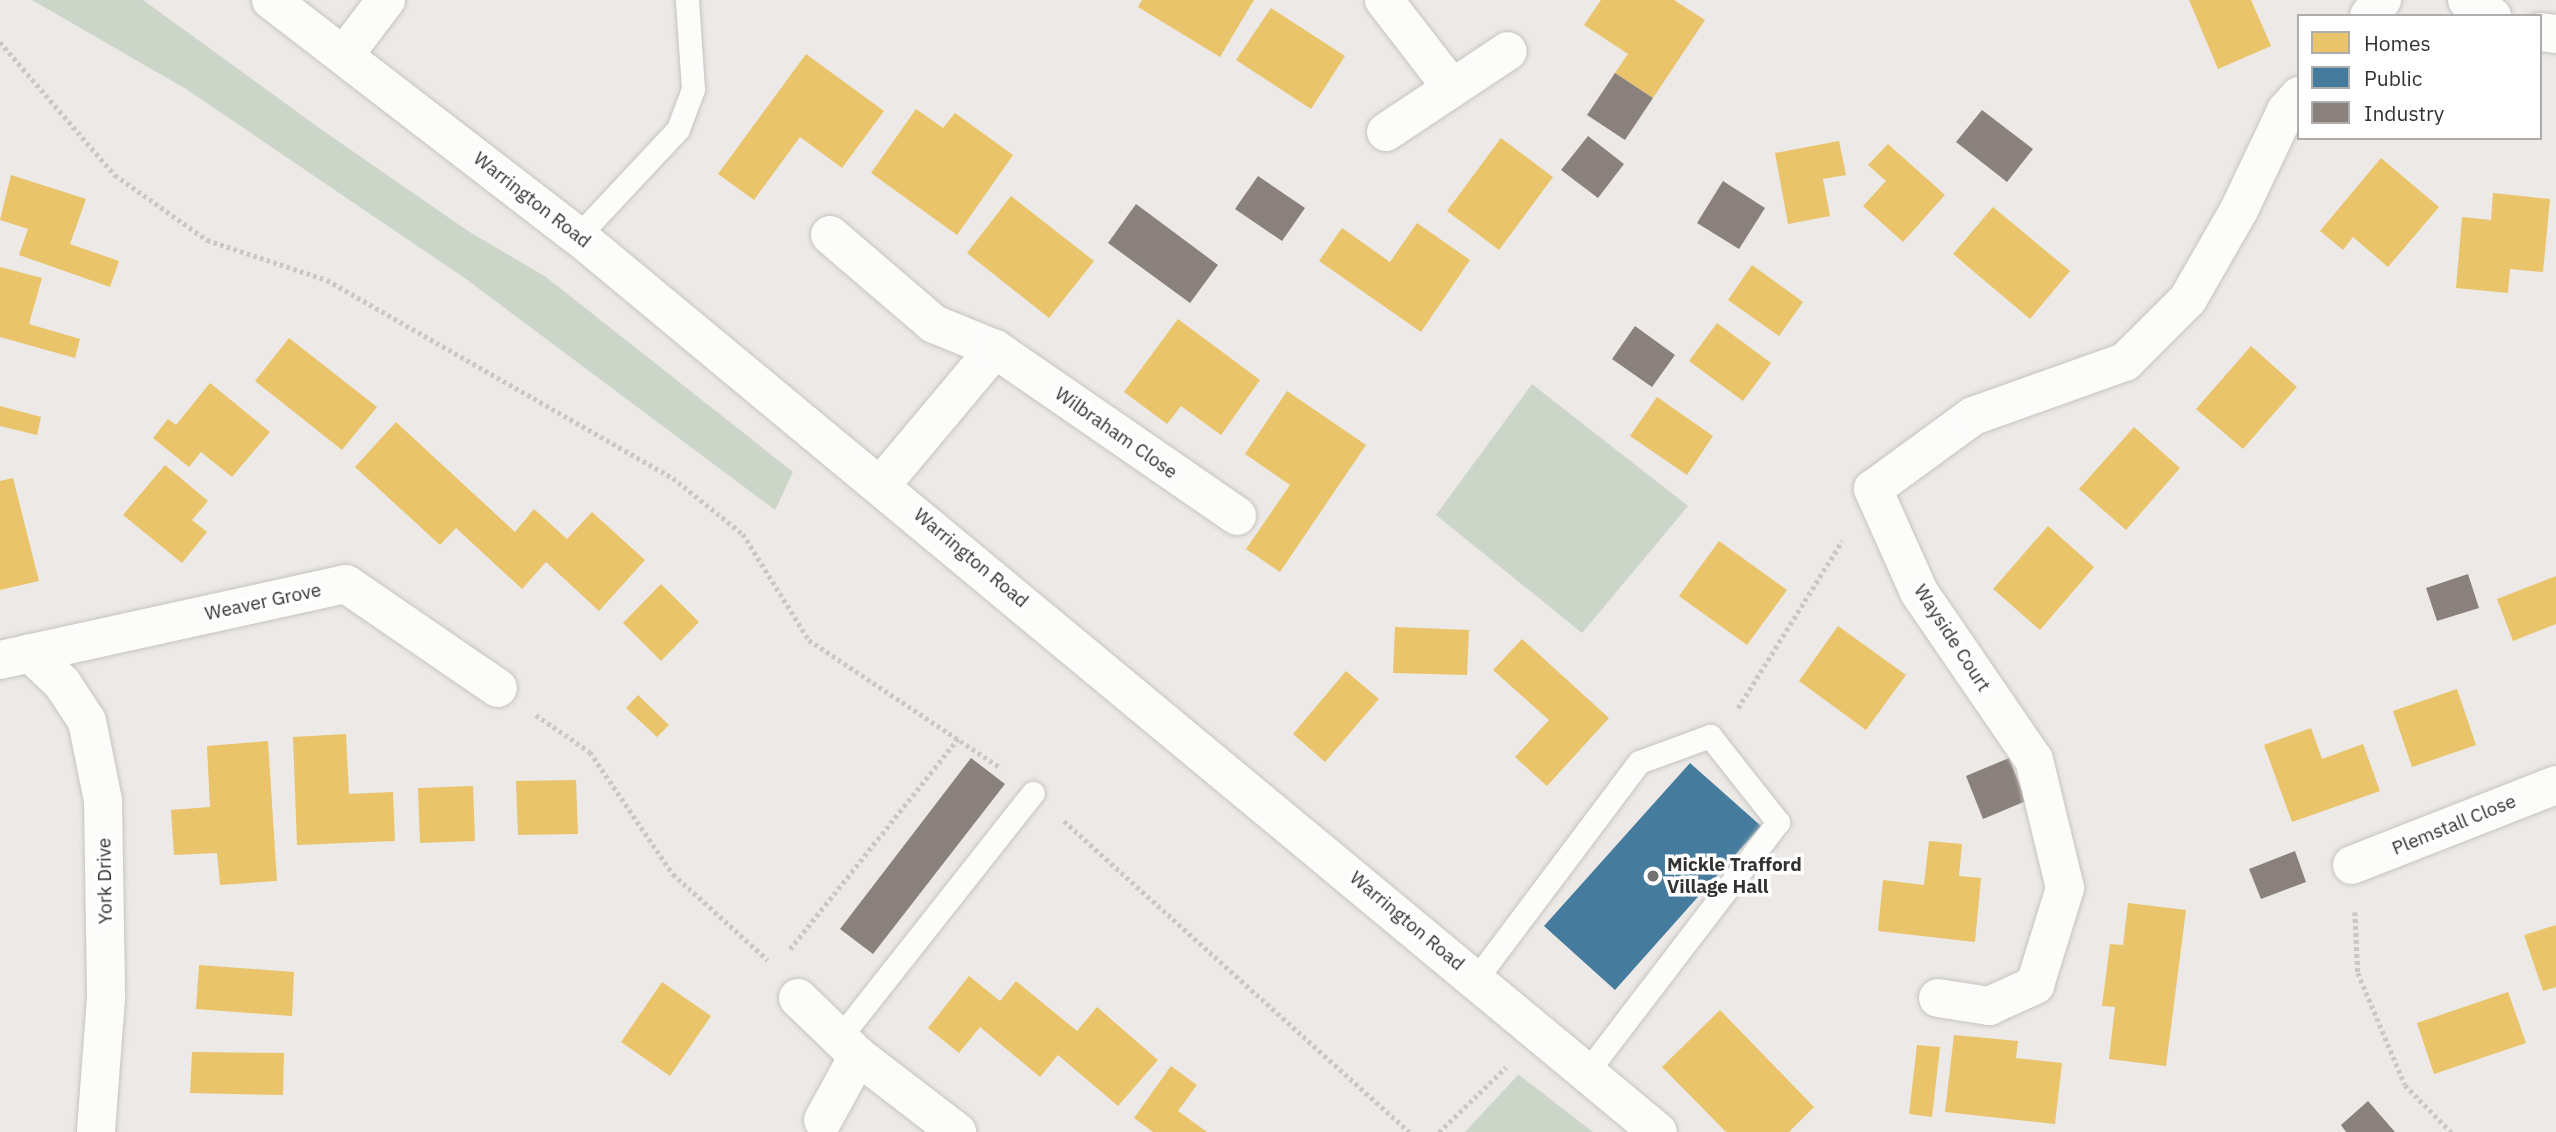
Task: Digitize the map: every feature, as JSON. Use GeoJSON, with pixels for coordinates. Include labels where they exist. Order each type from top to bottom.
{"type":"FeatureCollection","features":[{"type":"Feature","properties":{"kind":"street","name":"Warrington Road"},"geometry":{"type":"LineString","coordinates":[[271,0],[345,54],[578,236],[882,484],[1658,1132]]}},
{"type":"Feature","properties":{"kind":"street"},"geometry":{"type":"LineString","coordinates":[[345,54],[386,0]]}},
{"type":"Feature","properties":{"kind":"street"},"geometry":{"type":"LineString","coordinates":[[1384,0],[1452,88]]}},
{"type":"Feature","properties":{"kind":"street"},"geometry":{"type":"LineString","coordinates":[[2371,14],[2382,0]]}},
{"type":"Feature","properties":{"kind":"street"},"geometry":{"type":"LineString","coordinates":[[2467,0],[2488,14]]}},
{"type":"Feature","properties":{"kind":"street"},"geometry":{"type":"LineString","coordinates":[[1386,132],[1508,51]]}},
{"type":"Feature","properties":{"kind":"street"},"geometry":{"type":"LineString","coordinates":[[1873,489],[1973,416],[2125,362],[2188,299],[2239,210],[2286,111],[2297,98]]}},
{"type":"Feature","properties":{"kind":"street","name":"Wilbraham Close"},"geometry":{"type":"LineString","coordinates":[[830,235],[934,324],[995,349],[1237,516]]}},
{"type":"Feature","properties":{"kind":"street"},"geometry":{"type":"LineString","coordinates":[[882,484],[995,349]]}},
{"type":"Feature","properties":{"kind":"street","name":"Wayside Court"},"geometry":{"type":"LineString","coordinates":[[1873,489],[1919,592],[2034,760],[2065,888],[2035,985],[1989,1006],[1938,998]]}},
{"type":"Feature","properties":{"kind":"street","name":"Weaver Grove"},"geometry":{"type":"LineString","coordinates":[[15,656],[346,584],[498,688]]}},
{"type":"Feature","properties":{"kind":"street","name":"York Drive"},"geometry":{"type":"LineString","coordinates":[[15,656],[62,683],[87,721],[103,800],[106,998],[96,1132]]}},
{"type":"Feature","properties":{"kind":"street","name":"Plemstall Close"},"geometry":{"type":"LineString","coordinates":[[2352,865],[2556,785]]}},
{"type":"Feature","properties":{"kind":"street"},"geometry":{"type":"LineString","coordinates":[[798,998],[849,1046],[957,1132]]}},
{"type":"Feature","properties":{"kind":"street"},"geometry":{"type":"LineString","coordinates":[[823,1120],[849,1046]]}},
{"type":"Feature","properties":{"kind":"lane"},"geometry":{"type":"LineString","coordinates":[[578,236],[678,129],[693,89],[687,0]]}},
{"type":"Feature","properties":{"kind":"lane"},"geometry":{"type":"LineString","coordinates":[[1476,979],[1639,762],[1710,736],[1778,822],[1587,1072]]}},
{"type":"Feature","properties":{"kind":"lane"},"geometry":{"type":"LineString","coordinates":[[849,1046],[1033,793]]}},
{"type":"Feature","properties":{"kind":"path"},"geometry":{"type":"LineString","coordinates":[[0,42],[115,176],[207,240],[327,280],[673,478],[743,534],[809,640],[960,737],[1033,793],[1410,1132]]}},
{"type":"Feature","properties":{"kind":"path"},"geometry":{"type":"LineString","coordinates":[[1710,736],[1747,699],[1873,489]]}},
{"type":"Feature","properties":{"kind":"path"},"geometry":{"type":"LineString","coordinates":[[498,688],[590,752],[673,874],[776,967]]}},
{"type":"Feature","properties":{"kind":"path"},"geometry":{"type":"LineString","coordinates":[[784,957],[960,737]]}},
{"type":"Feature","properties":{"kind":"path"},"geometry":{"type":"LineString","coordinates":[[2352,865],[2358,973],[2405,1085],[2451,1132]]}},
{"type":"Feature","properties":{"kind":"path"},"geometry":{"type":"LineString","coordinates":[[1439,1132],[1541,1033]]}},
{"type":"Feature","properties":{"kind":"green space"},"geometry":{"type":"Polygon","coordinates":[[[32,0],[143,0],[322,130],[468,231],[546,277],[793,472],[775,510],[466,279],[186,89],[32,0]]]}},
{"type":"Feature","properties":{"kind":"green space"},"geometry":{"type":"Polygon","coordinates":[[[1532,384],[1688,506],[1582,633],[1436,515],[1532,384]]]}},
{"type":"Feature","properties":{"kind":"green space"},"geometry":{"type":"Polygon","coordinates":[[[1519,1075],[1593,1132],[1465,1132],[1519,1075]]]}},
{"type":"Feature","properties":{"kind":"building: Homes"},"geometry":{"type":"Polygon","coordinates":[[[1142,0],[1254,0],[1220,57],[1138,7],[1142,0]]]}},
{"type":"Feature","properties":{"kind":"building: Homes"},"geometry":{"type":"Polygon","coordinates":[[[1601,0],[1674,0],[1705,20],[1653,98],[1615,73],[1628,54],[1584,25],[1601,0]]]}},
{"type":"Feature","properties":{"kind":"building: Homes"},"geometry":{"type":"Polygon","coordinates":[[[2189,0],[2251,0],[2271,46],[2218,69],[2189,0]]]}},
{"type":"Feature","properties":{"kind":"building: Homes"},"geometry":{"type":"Polygon","coordinates":[[[1271,8],[1345,56],[1311,109],[1236,60],[1271,8]]]}},
{"type":"Feature","properties":{"kind":"building: Homes"},"geometry":{"type":"Polygon","coordinates":[[[806,54],[884,111],[842,168],[800,137],[754,200],[718,174],[806,54]]]}},
{"type":"Feature","properties":{"kind":"building: Homes"},"geometry":{"type":"Polygon","coordinates":[[[916,109],[943,128],[955,113],[1013,155],[957,235],[871,173],[916,109]]]}},
{"type":"Feature","properties":{"kind":"building: Homes"},"geometry":{"type":"Polygon","coordinates":[[[1501,138],[1553,177],[1499,250],[1447,211],[1501,138]]]}},
{"type":"Feature","properties":{"kind":"building: Homes"},"geometry":{"type":"Polygon","coordinates":[[[1839,141],[1846,175],[1823,179],[1830,216],[1788,224],[1775,153],[1839,141]]]}},
{"type":"Feature","properties":{"kind":"building: Homes"},"geometry":{"type":"Polygon","coordinates":[[[1888,144],[1945,195],[1903,242],[1863,206],[1886,181],[1868,165],[1888,144]]]}},
{"type":"Feature","properties":{"kind":"building: Homes"},"geometry":{"type":"Polygon","coordinates":[[[2381,158],[2439,207],[2388,267],[2353,237],[2343,250],[2320,231],[2381,158]]]}},
{"type":"Feature","properties":{"kind":"building: Homes"},"geometry":{"type":"Polygon","coordinates":[[[11,175],[86,199],[70,244],[119,261],[110,287],[19,255],[28,229],[0,220],[11,175]]]}},
{"type":"Feature","properties":{"kind":"building: Homes"},"geometry":{"type":"Polygon","coordinates":[[[2493,193],[2550,199],[2543,272],[2510,269],[2508,293],[2456,288],[2462,217],[2491,220],[2493,193]]]}},
{"type":"Feature","properties":{"kind":"building: Homes"},"geometry":{"type":"Polygon","coordinates":[[[1011,196],[1094,261],[1049,318],[967,253],[1011,196]]]}},
{"type":"Feature","properties":{"kind":"building: Homes"},"geometry":{"type":"Polygon","coordinates":[[[1993,207],[2070,271],[2030,319],[1953,254],[1993,207]]]}},
{"type":"Feature","properties":{"kind":"building: Homes"},"geometry":{"type":"Polygon","coordinates":[[[1417,223],[1470,260],[1421,332],[1319,261],[1342,228],[1390,262],[1417,223]]]}},
{"type":"Feature","properties":{"kind":"building: Homes"},"geometry":{"type":"Polygon","coordinates":[[[1752,265],[1803,302],[1779,336],[1728,300],[1752,265]]]}},
{"type":"Feature","properties":{"kind":"building: Homes"},"geometry":{"type":"Polygon","coordinates":[[[0,267],[42,278],[29,324],[80,339],[75,358],[0,337],[0,267]]]}},
{"type":"Feature","properties":{"kind":"building: Homes"},"geometry":{"type":"Polygon","coordinates":[[[1178,319],[1260,380],[1221,435],[1181,406],[1167,424],[1124,392],[1178,319]]]}},
{"type":"Feature","properties":{"kind":"building: Homes"},"geometry":{"type":"Polygon","coordinates":[[[1717,323],[1771,363],[1743,401],[1689,361],[1717,323]]]}},
{"type":"Feature","properties":{"kind":"building: Homes"},"geometry":{"type":"Polygon","coordinates":[[[289,338],[377,407],[342,450],[255,381],[289,338]]]}},
{"type":"Feature","properties":{"kind":"building: Homes"},"geometry":{"type":"Polygon","coordinates":[[[2251,346],[2297,387],[2243,449],[2196,409],[2251,346]]]}},
{"type":"Feature","properties":{"kind":"building: Homes"},"geometry":{"type":"Polygon","coordinates":[[[210,383],[270,432],[232,477],[201,452],[189,467],[153,438],[168,419],[176,425],[210,383]]]}},
{"type":"Feature","properties":{"kind":"building: Homes"},"geometry":{"type":"Polygon","coordinates":[[[1287,391],[1366,445],[1280,572],[1246,549],[1290,485],[1245,454],[1287,391]]]}},
{"type":"Feature","properties":{"kind":"building: Homes"},"geometry":{"type":"Polygon","coordinates":[[[1657,397],[1713,436],[1687,475],[1630,436],[1657,397]]]}},
{"type":"Feature","properties":{"kind":"building: Homes"},"geometry":{"type":"Polygon","coordinates":[[[0,406],[41,417],[37,435],[0,426],[0,406]]]}},
{"type":"Feature","properties":{"kind":"building: Homes"},"geometry":{"type":"Polygon","coordinates":[[[396,422],[515,532],[534,509],[567,539],[592,512],[645,560],[599,611],[546,562],[522,589],[456,528],[440,545],[355,467],[396,422]]]}},
{"type":"Feature","properties":{"kind":"building: Homes"},"geometry":{"type":"Polygon","coordinates":[[[2134,427],[2180,468],[2126,530],[2079,489],[2134,427]]]}},
{"type":"Feature","properties":{"kind":"building: Homes"},"geometry":{"type":"Polygon","coordinates":[[[165,465],[208,501],[192,520],[207,532],[182,563],[123,515],[165,465]]]}},
{"type":"Feature","properties":{"kind":"building: Homes"},"geometry":{"type":"Polygon","coordinates":[[[13,478],[39,581],[0,590],[0,481],[13,478]]]}},
{"type":"Feature","properties":{"kind":"building: Homes"},"geometry":{"type":"Polygon","coordinates":[[[2048,526],[2094,567],[2040,630],[1993,589],[2048,526]]]}},
{"type":"Feature","properties":{"kind":"building: Homes"},"geometry":{"type":"Polygon","coordinates":[[[1719,541],[1787,590],[1747,645],[1679,596],[1719,541]]]}},
{"type":"Feature","properties":{"kind":"building: Homes"},"geometry":{"type":"Polygon","coordinates":[[[2556,576],[2556,624],[2513,641],[2497,599],[2556,576]]]}},
{"type":"Feature","properties":{"kind":"building: Homes"},"geometry":{"type":"Polygon","coordinates":[[[661,584],[699,622],[661,661],[623,623],[661,584]]]}},
{"type":"Feature","properties":{"kind":"building: Homes"},"geometry":{"type":"Polygon","coordinates":[[[1838,626],[1906,675],[1866,730],[1799,681],[1838,626]]]}},
{"type":"Feature","properties":{"kind":"building: Homes"},"geometry":{"type":"Polygon","coordinates":[[[1395,627],[1469,630],[1467,675],[1393,673],[1395,627]]]}},
{"type":"Feature","properties":{"kind":"building: Homes"},"geometry":{"type":"Polygon","coordinates":[[[1522,639],[1609,718],[1547,786],[1515,757],[1549,720],[1493,670],[1522,639]]]}},
{"type":"Feature","properties":{"kind":"building: Homes"},"geometry":{"type":"Polygon","coordinates":[[[1346,671],[1379,699],[1325,762],[1293,734],[1346,671]]]}},
{"type":"Feature","properties":{"kind":"building: Homes"},"geometry":{"type":"Polygon","coordinates":[[[2457,689],[2476,745],[2412,767],[2393,711],[2457,689]]]}},
{"type":"Feature","properties":{"kind":"building: Homes"},"geometry":{"type":"Polygon","coordinates":[[[638,695],[669,725],[657,737],[626,708],[638,695]]]}},
{"type":"Feature","properties":{"kind":"building: Homes"},"geometry":{"type":"Polygon","coordinates":[[[2311,728],[2322,759],[2363,744],[2380,791],[2292,822],[2264,745],[2311,728]]]}},
{"type":"Feature","properties":{"kind":"building: Homes"},"geometry":{"type":"Polygon","coordinates":[[[346,734],[349,794],[393,792],[395,841],[297,845],[293,737],[346,734]]]}},
{"type":"Feature","properties":{"kind":"building: Homes"},"geometry":{"type":"Polygon","coordinates":[[[268,741],[277,881],[220,885],[217,853],[174,855],[171,810],[210,807],[207,746],[268,741]]]}},
{"type":"Feature","properties":{"kind":"building: Homes"},"geometry":{"type":"Polygon","coordinates":[[[576,780],[578,834],[518,835],[516,781],[576,780]]]}},
{"type":"Feature","properties":{"kind":"building: Homes"},"geometry":{"type":"Polygon","coordinates":[[[473,786],[475,841],[420,843],[418,788],[473,786]]]}},
{"type":"Feature","properties":{"kind":"building: Homes"},"geometry":{"type":"Polygon","coordinates":[[[1929,841],[1962,844],[1959,876],[1981,878],[1975,942],[1878,931],[1883,880],[1924,885],[1929,841]]]}},
{"type":"Feature","properties":{"kind":"building: Homes"},"geometry":{"type":"Polygon","coordinates":[[[2128,903],[2186,910],[2166,1066],[2109,1059],[2115,1007],[2102,1006],[2110,944],[2123,945],[2128,903]]]}},
{"type":"Feature","properties":{"kind":"building: Homes"},"geometry":{"type":"Polygon","coordinates":[[[2556,925],[2556,987],[2543,991],[2524,935],[2556,925]]]}},
{"type":"Feature","properties":{"kind":"building: Homes"},"geometry":{"type":"Polygon","coordinates":[[[199,965],[294,972],[292,1016],[196,1009],[199,965]]]}},
{"type":"Feature","properties":{"kind":"building: Homes"},"geometry":{"type":"Polygon","coordinates":[[[969,976],[1000,1001],[1016,981],[1077,1031],[1097,1007],[1158,1060],[1118,1106],[1058,1055],[1040,1077],[980,1027],[959,1053],[928,1028],[969,976]]]}},
{"type":"Feature","properties":{"kind":"building: Homes"},"geometry":{"type":"Polygon","coordinates":[[[662,982],[711,1016],[670,1076],[621,1042],[662,982]]]}},
{"type":"Feature","properties":{"kind":"building: Homes"},"geometry":{"type":"Polygon","coordinates":[[[2508,992],[2526,1043],[2434,1074],[2417,1023],[2508,992]]]}},
{"type":"Feature","properties":{"kind":"building: Homes"},"geometry":{"type":"Polygon","coordinates":[[[1720,1010],[1814,1107],[1789,1132],[1726,1132],[1662,1067],[1720,1010]]]}},
{"type":"Feature","properties":{"kind":"building: Homes"},"geometry":{"type":"Polygon","coordinates":[[[1954,1035],[2018,1041],[2016,1058],[2062,1063],[2055,1124],[1945,1112],[1954,1035]]]}},
{"type":"Feature","properties":{"kind":"building: Homes"},"geometry":{"type":"Polygon","coordinates":[[[1917,1045],[1940,1047],[1932,1117],[1909,1114],[1917,1045]]]}},
{"type":"Feature","properties":{"kind":"building: Homes"},"geometry":{"type":"Polygon","coordinates":[[[192,1052],[284,1053],[283,1095],[190,1093],[192,1052]]]}},
{"type":"Feature","properties":{"kind":"building: Homes"},"geometry":{"type":"Polygon","coordinates":[[[1171,1066],[1197,1085],[1178,1111],[1207,1132],[1153,1132],[1134,1118],[1171,1066]]]}},
{"type":"Feature","properties":{"kind":"building: Public","name":"Mickle Trafford Village Hall"},"geometry":{"type":"Polygon","coordinates":[[[1690,763],[1761,826],[1615,990],[1544,926],[1690,763]]]}},
{"type":"Feature","properties":{"kind":"building: Industry"},"geometry":{"type":"Polygon","coordinates":[[[1615,73],[1653,98],[1625,140],[1587,115],[1615,73]]]}},
{"type":"Feature","properties":{"kind":"building: Industry"},"geometry":{"type":"Polygon","coordinates":[[[1982,110],[2033,149],[2007,182],[1956,142],[1982,110]]]}},
{"type":"Feature","properties":{"kind":"building: Industry"},"geometry":{"type":"Polygon","coordinates":[[[1588,136],[1624,164],[1598,198],[1561,170],[1588,136]]]}},
{"type":"Feature","properties":{"kind":"building: Industry"},"geometry":{"type":"Polygon","coordinates":[[[1258,176],[1305,208],[1282,241],[1235,209],[1258,176]]]}},
{"type":"Feature","properties":{"kind":"building: Industry"},"geometry":{"type":"Polygon","coordinates":[[[1723,181],[1765,208],[1739,249],[1697,223],[1723,181]]]}},
{"type":"Feature","properties":{"kind":"building: Industry"},"geometry":{"type":"Polygon","coordinates":[[[1136,204],[1218,265],[1190,303],[1108,243],[1136,204]]]}},
{"type":"Feature","properties":{"kind":"building: Industry"},"geometry":{"type":"Polygon","coordinates":[[[1635,326],[1675,355],[1652,387],[1612,359],[1635,326]]]}},
{"type":"Feature","properties":{"kind":"building: Industry"},"geometry":{"type":"Polygon","coordinates":[[[2468,574],[2479,608],[2437,621],[2426,588],[2468,574]]]}},
{"type":"Feature","properties":{"kind":"building: Industry"},"geometry":{"type":"Polygon","coordinates":[[[971,758],[1005,784],[873,954],[840,929],[971,758]]]}},
{"type":"Feature","properties":{"kind":"building: Industry"},"geometry":{"type":"Polygon","coordinates":[[[2009,758],[2026,801],[1983,819],[1966,776],[2009,758]]]}},
{"type":"Feature","properties":{"kind":"building: Industry"},"geometry":{"type":"Polygon","coordinates":[[[2295,851],[2306,882],[2261,899],[2249,869],[2295,851]]]}},
{"type":"Feature","properties":{"kind":"building: Industry"},"geometry":{"type":"Polygon","coordinates":[[[2368,1101],[2395,1132],[2346,1132],[2341,1125],[2368,1101]]]}},
{"type":"Feature","properties":{"kind":"place","name":"Mickle Trafford Village Hall"},"geometry":{"type":"Point","coordinates":[1653,876]}}]}
